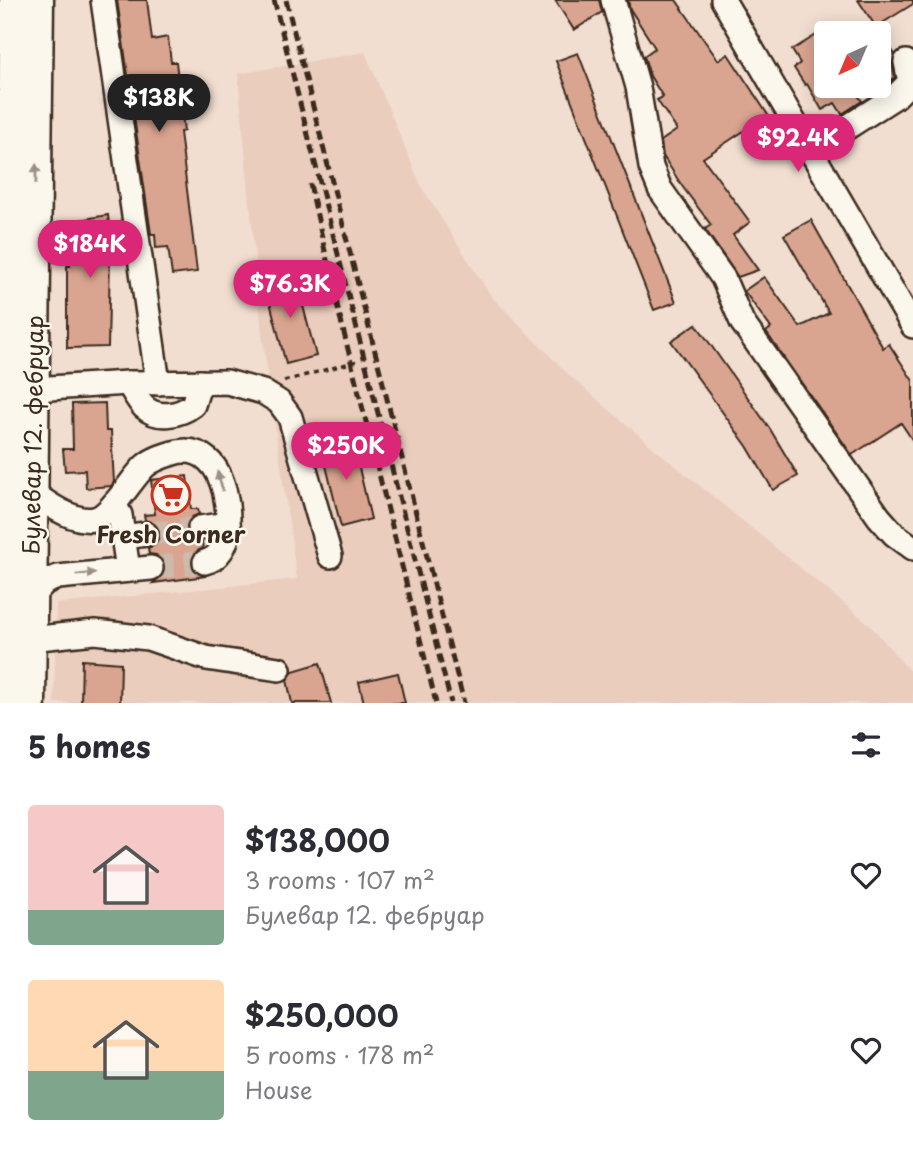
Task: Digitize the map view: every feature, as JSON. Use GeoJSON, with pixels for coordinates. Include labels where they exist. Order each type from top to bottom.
{"type":"FeatureCollection","features":[{"type":"Feature","properties":{"kind":"main road","name":"Булевар 12. фебруар"},"geometry":{"type":"LineString","coordinates":[[11,693],[5,452],[22,390],[38,0]]}},
{"type":"Feature","properties":{"kind":"main road","name":"Булевар 12. фебруар"},"geometry":{"type":"LineString","coordinates":[[10,18],[22,390],[32,492],[30,639],[11,693]]}},
{"type":"Feature","properties":{"kind":"street"},"geometry":{"type":"LineString","coordinates":[[103,0],[158,383]]}},
{"type":"Feature","properties":{"kind":"street"},"geometry":{"type":"LineString","coordinates":[[613,0],[638,87],[651,167],[660,189],[723,278],[742,323],[879,517],[894,534],[913,548]]}},
{"type":"Feature","properties":{"kind":"street"},"geometry":{"type":"LineString","coordinates":[[723,0],[913,326]]}},
{"type":"Feature","properties":{"kind":"street"},"geometry":{"type":"LineString","coordinates":[[810,151],[897,96],[910,82],[906,62]]}},
{"type":"Feature","properties":{"kind":"street"},"geometry":{"type":"LineString","coordinates":[[128,383],[144,407],[161,415],[179,413],[193,405],[200,382]]}},
{"type":"Feature","properties":{"kind":"street"},"geometry":{"type":"LineString","coordinates":[[22,390],[128,383],[227,382],[246,385],[263,392],[279,402],[290,417],[330,556]]}},
{"type":"Feature","properties":{"kind":"street"},"geometry":{"type":"LineString","coordinates":[[32,492],[48,505],[93,520],[106,514],[126,486],[156,458],[180,450],[192,451],[205,457],[216,468],[221,480],[228,524],[228,537],[222,550],[205,562]]}},
{"type":"Feature","properties":{"kind":"street"},"geometry":{"type":"LineString","coordinates":[[114,504],[120,515],[128,570]]}},
{"type":"Feature","properties":{"kind":"street"},"geometry":{"type":"LineString","coordinates":[[201,528],[228,524]]}},
{"type":"Feature","properties":{"kind":"street"},"geometry":{"type":"LineString","coordinates":[[123,537],[146,534]]}},
{"type":"Feature","properties":{"kind":"street"},"geometry":{"type":"LineString","coordinates":[[30,598],[45,582],[58,577],[151,568]]}},
{"type":"Feature","properties":{"kind":"street"},"geometry":{"type":"LineString","coordinates":[[30,639],[95,632],[148,638],[205,658],[279,669]]}},
{"type":"Feature","properties":{"kind":"path"},"geometry":{"type":"LineString","coordinates":[[279,402],[282,381],[358,361]]}},
{"type":"Feature","properties":{"kind":"shaded area"},"geometry":{"type":"Polygon","coordinates":[[[365,52],[422,188],[491,296],[569,375],[656,450],[869,624],[913,675],[913,703],[54,703],[56,604],[297,579],[262,334],[238,74],[365,52]]]}},
{"type":"Feature","properties":{"kind":"building"},"geometry":{"type":"Polygon","coordinates":[[[117,0],[147,0],[152,40],[168,37],[171,62],[176,62],[184,131],[180,132],[197,272],[172,275],[168,247],[156,248],[155,234],[151,234],[117,0]]]}},
{"type":"Feature","properties":{"kind":"building"},"geometry":{"type":"Polygon","coordinates":[[[555,0],[599,0],[602,12],[574,30],[555,0]]]}},
{"type":"Feature","properties":{"kind":"building"},"geometry":{"type":"Polygon","coordinates":[[[628,0],[676,0],[718,60],[728,54],[768,115],[703,158],[750,222],[733,235],[758,270],[738,277],[705,229],[711,225],[663,156],[661,141],[677,130],[657,100],[663,97],[650,76],[644,56],[655,48],[630,9],[628,0]]]}},
{"type":"Feature","properties":{"kind":"building"},"geometry":{"type":"Polygon","coordinates":[[[858,0],[913,0],[913,4],[886,21],[872,21],[858,0]]]}},
{"type":"Feature","properties":{"kind":"building"},"geometry":{"type":"Polygon","coordinates":[[[814,36],[814,96],[794,68],[800,63],[792,50],[814,36]]]}},
{"type":"Feature","properties":{"kind":"building"},"geometry":{"type":"Polygon","coordinates":[[[891,49],[895,55],[892,64],[895,77],[891,81],[891,49]]]}},
{"type":"Feature","properties":{"kind":"building"},"geometry":{"type":"Polygon","coordinates":[[[578,53],[676,302],[654,310],[556,61],[578,53]]]}},
{"type":"Feature","properties":{"kind":"building"},"geometry":{"type":"Polygon","coordinates":[[[815,98],[860,98],[862,101],[842,114],[835,103],[822,110],[815,98]]]}},
{"type":"Feature","properties":{"kind":"building"},"geometry":{"type":"Polygon","coordinates":[[[108,215],[110,231],[122,229],[126,256],[110,258],[108,347],[67,348],[67,266],[70,266],[67,222],[108,215]]]}},
{"type":"Feature","properties":{"kind":"building"},"geometry":{"type":"Polygon","coordinates":[[[811,220],[883,348],[889,344],[913,381],[913,441],[901,423],[852,455],[766,332],[771,328],[744,291],[764,277],[800,327],[829,313],[784,235],[811,220]]]}},
{"type":"Feature","properties":{"kind":"building"},"geometry":{"type":"Polygon","coordinates":[[[295,275],[316,356],[286,364],[265,283],[295,275]]]}},
{"type":"Feature","properties":{"kind":"building"},"geometry":{"type":"Polygon","coordinates":[[[696,324],[770,429],[798,476],[773,490],[747,446],[671,341],[696,324]]]}},
{"type":"Feature","properties":{"kind":"building"},"geometry":{"type":"Polygon","coordinates":[[[105,403],[106,431],[111,431],[114,482],[111,486],[86,488],[85,470],[65,471],[63,449],[73,449],[72,404],[105,403]]]}},
{"type":"Feature","properties":{"kind":"building"},"geometry":{"type":"Polygon","coordinates":[[[352,438],[371,519],[341,527],[321,445],[352,438]]]}},
{"type":"Feature","properties":{"kind":"building"},"geometry":{"type":"Polygon","coordinates":[[[187,476],[191,509],[198,509],[199,514],[187,522],[186,531],[194,541],[202,542],[203,548],[194,553],[192,566],[196,573],[206,576],[153,583],[163,574],[165,567],[162,559],[149,554],[148,548],[155,545],[160,533],[157,525],[145,520],[144,515],[155,514],[151,480],[187,476]]]}},
{"type":"Feature","properties":{"kind":"building"},"geometry":{"type":"Polygon","coordinates":[[[82,660],[121,663],[120,703],[81,703],[82,660]]]}},
{"type":"Feature","properties":{"kind":"building"},"geometry":{"type":"Polygon","coordinates":[[[320,663],[331,703],[292,703],[287,680],[293,671],[320,663]]]}},
{"type":"Feature","properties":{"kind":"building"},"geometry":{"type":"Polygon","coordinates":[[[398,673],[405,703],[364,703],[359,682],[398,673]]]}},
{"type":"Feature","properties":{"kind":"tunnel"},"geometry":{"type":"LineString","coordinates":[[146,534],[200,528]]}},
{"type":"Feature","properties":{"kind":"tunnel"},"geometry":{"type":"LineString","coordinates":[[151,568],[205,562]]}},
{"type":"Feature","properties":{"kind":"railway"},"geometry":{"type":"LineString","coordinates":[[274,0],[451,703]]}},
{"type":"Feature","properties":{"kind":"railway"},"geometry":{"type":"LineString","coordinates":[[286,0],[464,703]]}},
{"type":"Feature","properties":{"kind":"railway"},"geometry":{"type":"LineString","coordinates":[[310,184],[338,309],[436,703]]}},
{"type":"Feature","properties":{"kind":"place","name":"Fresh Corner"},"geometry":{"type":"Point","coordinates":[171,495]}}]}
